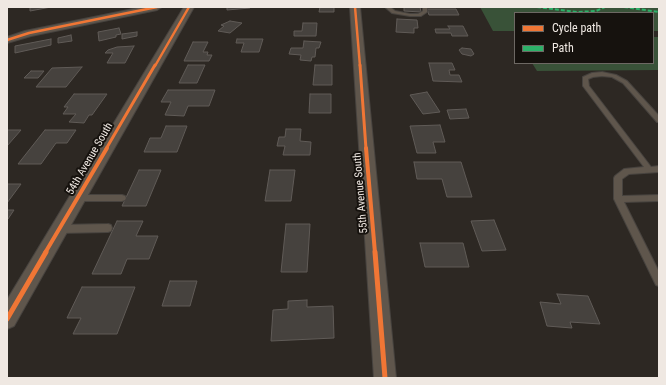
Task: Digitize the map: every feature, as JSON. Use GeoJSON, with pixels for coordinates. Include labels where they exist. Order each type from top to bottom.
{"type":"FeatureCollection","features":[{"type":"Feature","properties":{"kind":"street"},"geometry":{"type":"LineString","coordinates":[[7,40],[29,33],[157,7]]}},
{"type":"Feature","properties":{"kind":"street","name":"54th Avenue South"},"geometry":{"type":"LineString","coordinates":[[7,319],[189,7]]}},
{"type":"Feature","properties":{"kind":"street","name":"55th Avenue South"},"geometry":{"type":"LineString","coordinates":[[355,7],[385,378]]}},
{"type":"Feature","properties":{"kind":"lane"},"geometry":{"type":"LineString","coordinates":[[388,7],[398,13],[419,15],[425,12],[425,7]]}},
{"type":"Feature","properties":{"kind":"lane"},"geometry":{"type":"LineString","coordinates":[[649,169],[586,86],[586,78],[592,75],[602,74],[614,76],[620,79],[625,82],[659,120]]}},
{"type":"Feature","properties":{"kind":"lane"},"geometry":{"type":"LineString","coordinates":[[659,169],[628,171],[618,178],[618,198],[659,282]]}},
{"type":"Feature","properties":{"kind":"lane"},"geometry":{"type":"LineString","coordinates":[[78,198],[122,198]]}},
{"type":"Feature","properties":{"kind":"lane"},"geometry":{"type":"LineString","coordinates":[[618,198],[659,198]]}},
{"type":"Feature","properties":{"kind":"lane"},"geometry":{"type":"LineString","coordinates":[[60,229],[108,228]]}},
{"type":"Feature","properties":{"kind":"green space"},"geometry":{"type":"Polygon","coordinates":[[[480,7],[659,7],[659,31],[654,31],[654,12],[514,12],[514,31],[493,31],[480,7]]]}},
{"type":"Feature","properties":{"kind":"green space"},"geometry":{"type":"Polygon","coordinates":[[[654,37],[659,37],[659,70],[537,71],[533,64],[654,64],[654,37]]]}},
{"type":"Feature","properties":{"kind":"building"},"geometry":{"type":"Polygon","coordinates":[[[30,7],[51,7],[30,11],[30,7]]]}},
{"type":"Feature","properties":{"kind":"building"},"geometry":{"type":"Polygon","coordinates":[[[227,7],[250,7],[250,8],[227,10],[227,7]]]}},
{"type":"Feature","properties":{"kind":"building"},"geometry":{"type":"Polygon","coordinates":[[[320,7],[334,7],[334,12],[319,12],[320,7]]]}},
{"type":"Feature","properties":{"kind":"building"},"geometry":{"type":"Polygon","coordinates":[[[404,7],[420,7],[421,12],[404,11],[404,7]]]}},
{"type":"Feature","properties":{"kind":"building"},"geometry":{"type":"Polygon","coordinates":[[[427,9],[456,9],[459,15],[429,15],[427,9]]]}},
{"type":"Feature","properties":{"kind":"building"},"geometry":{"type":"Polygon","coordinates":[[[397,19],[417,20],[418,28],[414,28],[414,33],[396,32],[397,19]]]}},
{"type":"Feature","properties":{"kind":"building"},"geometry":{"type":"Polygon","coordinates":[[[230,21],[242,23],[230,33],[218,31],[224,26],[221,25],[230,21]]]}},
{"type":"Feature","properties":{"kind":"building"},"geometry":{"type":"Polygon","coordinates":[[[303,23],[317,23],[316,36],[294,36],[294,31],[302,31],[303,23]]]}},
{"type":"Feature","properties":{"kind":"building"},"geometry":{"type":"Polygon","coordinates":[[[448,26],[463,26],[468,36],[452,36],[451,33],[436,33],[435,29],[450,29],[448,26]]]}},
{"type":"Feature","properties":{"kind":"building"},"geometry":{"type":"Polygon","coordinates":[[[119,28],[121,34],[116,35],[116,37],[99,41],[98,32],[119,28]]]}},
{"type":"Feature","properties":{"kind":"building"},"geometry":{"type":"Polygon","coordinates":[[[137,32],[137,36],[122,39],[122,34],[137,32]]]}},
{"type":"Feature","properties":{"kind":"building"},"geometry":{"type":"Polygon","coordinates":[[[71,35],[72,41],[58,43],[58,38],[71,35]]]}},
{"type":"Feature","properties":{"kind":"building"},"geometry":{"type":"Polygon","coordinates":[[[51,39],[51,45],[15,53],[15,46],[51,39]]]}},
{"type":"Feature","properties":{"kind":"building"},"geometry":{"type":"Polygon","coordinates":[[[237,39],[263,39],[259,52],[241,52],[244,43],[236,43],[237,39]]]}},
{"type":"Feature","properties":{"kind":"building"},"geometry":{"type":"Polygon","coordinates":[[[304,41],[321,42],[319,48],[316,48],[315,57],[312,57],[311,61],[300,60],[301,55],[289,54],[291,48],[303,48],[304,41]]]}},
{"type":"Feature","properties":{"kind":"building"},"geometry":{"type":"Polygon","coordinates":[[[193,42],[208,42],[203,52],[208,52],[207,55],[212,55],[209,61],[184,61],[193,42]]]}},
{"type":"Feature","properties":{"kind":"building"},"geometry":{"type":"Polygon","coordinates":[[[134,46],[125,63],[107,63],[113,53],[105,53],[108,50],[117,47],[134,46]]]}},
{"type":"Feature","properties":{"kind":"building"},"geometry":{"type":"Polygon","coordinates":[[[462,48],[471,49],[474,54],[471,56],[462,54],[459,50],[462,48]]]}},
{"type":"Feature","properties":{"kind":"building"},"geometry":{"type":"Polygon","coordinates":[[[429,63],[452,63],[455,70],[449,70],[450,75],[459,75],[462,82],[433,81],[429,63]]]}},
{"type":"Feature","properties":{"kind":"building"},"geometry":{"type":"Polygon","coordinates":[[[188,65],[205,65],[197,83],[179,83],[188,65]]]}},
{"type":"Feature","properties":{"kind":"building"},"geometry":{"type":"Polygon","coordinates":[[[315,65],[332,65],[332,85],[313,85],[315,65]]]}},
{"type":"Feature","properties":{"kind":"building"},"geometry":{"type":"Polygon","coordinates":[[[82,67],[66,87],[36,87],[52,68],[82,67]]]}},
{"type":"Feature","properties":{"kind":"building"},"geometry":{"type":"Polygon","coordinates":[[[31,71],[44,71],[38,78],[24,78],[31,71]]]}},
{"type":"Feature","properties":{"kind":"building"},"geometry":{"type":"Polygon","coordinates":[[[168,90],[215,90],[209,106],[188,106],[184,116],[165,115],[171,102],[161,102],[168,90]]]}},
{"type":"Feature","properties":{"kind":"building"},"geometry":{"type":"Polygon","coordinates":[[[427,92],[440,112],[423,114],[410,95],[427,92]]]}},
{"type":"Feature","properties":{"kind":"building"},"geometry":{"type":"Polygon","coordinates":[[[74,94],[107,94],[92,115],[89,115],[84,123],[69,122],[76,114],[63,114],[68,107],[64,107],[74,94]]]}},
{"type":"Feature","properties":{"kind":"building"},"geometry":{"type":"Polygon","coordinates":[[[310,94],[331,94],[331,113],[309,113],[310,94]]]}},
{"type":"Feature","properties":{"kind":"building"},"geometry":{"type":"Polygon","coordinates":[[[466,109],[469,118],[450,119],[447,110],[466,109]]]}},
{"type":"Feature","properties":{"kind":"building"},"geometry":{"type":"Polygon","coordinates":[[[440,125],[445,142],[433,142],[436,153],[417,153],[410,126],[440,125]]]}},
{"type":"Feature","properties":{"kind":"building"},"geometry":{"type":"Polygon","coordinates":[[[166,126],[187,126],[177,152],[144,152],[150,138],[161,138],[166,126]]]}},
{"type":"Feature","properties":{"kind":"building"},"geometry":{"type":"Polygon","coordinates":[[[286,129],[301,129],[300,141],[311,142],[310,155],[283,155],[285,146],[277,146],[279,137],[285,137],[286,129]]]}},
{"type":"Feature","properties":{"kind":"building"},"geometry":{"type":"Polygon","coordinates":[[[7,130],[21,130],[7,146],[7,130]]]}},
{"type":"Feature","properties":{"kind":"building"},"geometry":{"type":"Polygon","coordinates":[[[45,130],[76,130],[67,143],[56,143],[41,164],[18,164],[45,130]]]}},
{"type":"Feature","properties":{"kind":"building"},"geometry":{"type":"Polygon","coordinates":[[[414,162],[461,162],[472,197],[447,197],[442,179],[417,179],[414,162]]]}},
{"type":"Feature","properties":{"kind":"building"},"geometry":{"type":"Polygon","coordinates":[[[139,170],[161,170],[146,206],[122,206],[139,170]]]}},
{"type":"Feature","properties":{"kind":"building"},"geometry":{"type":"Polygon","coordinates":[[[270,170],[295,170],[291,201],[265,201],[270,170]]]}},
{"type":"Feature","properties":{"kind":"building"},"geometry":{"type":"Polygon","coordinates":[[[7,184],[21,184],[7,203],[7,184]]]}},
{"type":"Feature","properties":{"kind":"building"},"geometry":{"type":"Polygon","coordinates":[[[7,210],[14,210],[8,219],[7,219],[7,210]]]}},
{"type":"Feature","properties":{"kind":"building"},"geometry":{"type":"Polygon","coordinates":[[[494,220],[506,250],[482,251],[471,221],[494,220]]]}},
{"type":"Feature","properties":{"kind":"building"},"geometry":{"type":"Polygon","coordinates":[[[117,221],[143,221],[136,236],[158,236],[149,259],[127,259],[121,274],[92,274],[117,221]]]}},
{"type":"Feature","properties":{"kind":"building"},"geometry":{"type":"Polygon","coordinates":[[[286,224],[310,224],[307,272],[281,272],[286,224]]]}},
{"type":"Feature","properties":{"kind":"building"},"geometry":{"type":"Polygon","coordinates":[[[420,243],[463,243],[469,267],[425,267],[420,243]]]}},
{"type":"Feature","properties":{"kind":"building"},"geometry":{"type":"Polygon","coordinates":[[[170,281],[197,281],[190,306],[162,306],[170,281]]]}},
{"type":"Feature","properties":{"kind":"building"},"geometry":{"type":"Polygon","coordinates":[[[82,287],[135,287],[117,334],[73,334],[81,318],[67,318],[82,287]]]}},
{"type":"Feature","properties":{"kind":"building"},"geometry":{"type":"Polygon","coordinates":[[[557,294],[588,296],[600,324],[570,322],[572,328],[547,326],[540,302],[561,304],[557,294]]]}},
{"type":"Feature","properties":{"kind":"building"},"geometry":{"type":"Polygon","coordinates":[[[307,300],[307,307],[333,306],[334,338],[271,341],[273,310],[288,309],[288,301],[307,300]]]}},
{"type":"Feature","properties":{"kind":"marked path"},"geometry":{"type":"LineString","coordinates":[[537,7],[577,12],[596,11],[605,7]]}},
{"type":"Feature","properties":{"kind":"marked path"},"geometry":{"type":"LineString","coordinates":[[624,7],[659,12]]}},
{"type":"Feature","properties":{"kind":"cycle path"},"geometry":{"type":"LineString","coordinates":[[7,40],[29,33],[157,7]]}},
{"type":"Feature","properties":{"kind":"cycle path"},"geometry":{"type":"LineString","coordinates":[[7,319],[189,7]]}},
{"type":"Feature","properties":{"kind":"cycle path"},"geometry":{"type":"LineString","coordinates":[[355,7],[385,378]]}}]}
